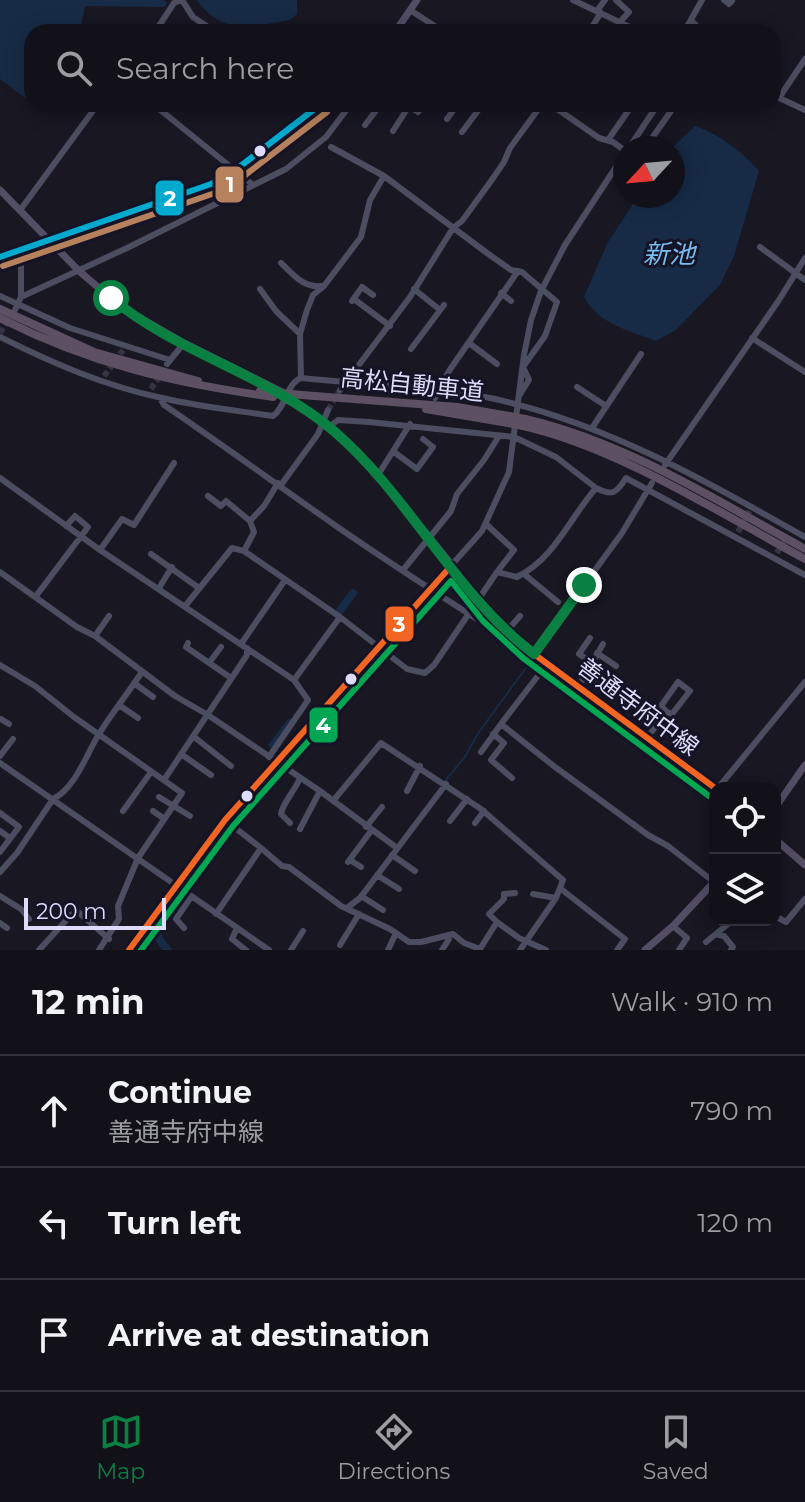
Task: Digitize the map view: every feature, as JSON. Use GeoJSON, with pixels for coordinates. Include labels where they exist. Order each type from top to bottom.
{"type":"FeatureCollection","features":[{"type":"Feature","properties":{"kind":"highway","name":"高松自動車道"},"geometry":{"type":"LineString","coordinates":[[0,309],[94,352],[205,382],[305,398]]}},
{"type":"Feature","properties":{"kind":"highway","name":"高松自動車道"},"geometry":{"type":"LineString","coordinates":[[0,318],[43,340],[130,371],[204,388],[508,420],[586,439],[652,466],[805,549]]}},
{"type":"Feature","properties":{"kind":"highway","name":"高松自動車道"},"geometry":{"type":"LineString","coordinates":[[524,423],[643,472],[805,559]]}},
{"type":"Feature","properties":{"kind":"main road"},"geometry":{"type":"LineString","coordinates":[[400,24],[417,0]]}},
{"type":"Feature","properties":{"kind":"main road"},"geometry":{"type":"LineString","coordinates":[[0,257],[201,189],[234,171],[311,112]]}},
{"type":"Feature","properties":{"kind":"main road","name":"善通寺府中線"},"geometry":{"type":"LineString","coordinates":[[0,190],[79,271],[120,306],[287,396],[327,425],[360,454],[507,631],[646,739],[709,783]]}},
{"type":"Feature","properties":{"kind":"main road"},"geometry":{"type":"LineString","coordinates":[[781,799],[805,765]]}},
{"type":"Feature","properties":{"kind":"main road"},"geometry":{"type":"LineString","coordinates":[[781,844],[805,865]]}},
{"type":"Feature","properties":{"kind":"main road"},"geometry":{"type":"LineString","coordinates":[[645,950],[673,926],[709,887]]}},
{"type":"Feature","properties":{"kind":"street"},"geometry":{"type":"LineString","coordinates":[[160,24],[174,3],[181,0],[193,17],[204,24]]}},
{"type":"Feature","properties":{"kind":"street"},"geometry":{"type":"LineString","coordinates":[[573,0],[620,22],[629,12],[616,0]]}},
{"type":"Feature","properties":{"kind":"street"},"geometry":{"type":"LineString","coordinates":[[594,24],[605,0]]}},
{"type":"Feature","properties":{"kind":"street"},"geometry":{"type":"LineString","coordinates":[[690,24],[702,0]]}},
{"type":"Feature","properties":{"kind":"street"},"geometry":{"type":"LineString","coordinates":[[724,0],[729,4],[732,1]]}},
{"type":"Feature","properties":{"kind":"street"},"geometry":{"type":"LineString","coordinates":[[410,10],[432,24]]}},
{"type":"Feature","properties":{"kind":"street"},"geometry":{"type":"LineString","coordinates":[[692,21],[695,24]]}},
{"type":"Feature","properties":{"kind":"street"},"geometry":{"type":"LineString","coordinates":[[781,91],[802,68],[805,59]]}},
{"type":"Feature","properties":{"kind":"street"},"geometry":{"type":"LineString","coordinates":[[781,98],[805,110]]}},
{"type":"Feature","properties":{"kind":"street"},"geometry":{"type":"LineString","coordinates":[[21,209],[92,112]]}},
{"type":"Feature","properties":{"kind":"street"},"geometry":{"type":"LineString","coordinates":[[169,112],[253,185]]}},
{"type":"Feature","properties":{"kind":"street"},"geometry":{"type":"LineString","coordinates":[[21,297],[286,169],[318,145],[345,112]]}},
{"type":"Feature","properties":{"kind":"street"},"geometry":{"type":"LineString","coordinates":[[365,125],[373,112]]}},
{"type":"Feature","properties":{"kind":"street"},"geometry":{"type":"LineString","coordinates":[[393,131],[404,112]]}},
{"type":"Feature","properties":{"kind":"street"},"geometry":{"type":"LineString","coordinates":[[447,119],[452,112]]}},
{"type":"Feature","properties":{"kind":"street"},"geometry":{"type":"LineString","coordinates":[[462,132],[478,112]]}},
{"type":"Feature","properties":{"kind":"street"},"geometry":{"type":"LineString","coordinates":[[340,390],[390,326],[453,228],[462,221],[491,181],[536,112]]}},
{"type":"Feature","properties":{"kind":"street"},"geometry":{"type":"LineString","coordinates":[[562,112],[599,138],[613,143]]}},
{"type":"Feature","properties":{"kind":"street"},"geometry":{"type":"LineString","coordinates":[[608,140],[627,112]]}},
{"type":"Feature","properties":{"kind":"street"},"geometry":{"type":"LineString","coordinates":[[636,136],[653,112]]}},
{"type":"Feature","properties":{"kind":"street"},"geometry":{"type":"LineString","coordinates":[[653,136],[670,112]]}},
{"type":"Feature","properties":{"kind":"street"},"geometry":{"type":"LineString","coordinates":[[400,120],[410,126]]}},
{"type":"Feature","properties":{"kind":"street"},"geometry":{"type":"LineString","coordinates":[[331,147],[384,176],[557,302],[545,336],[523,367]]}},
{"type":"Feature","properties":{"kind":"street"},"geometry":{"type":"LineString","coordinates":[[129,950],[207,848],[249,801],[254,786],[486,524],[509,472],[531,320],[542,289],[565,245],[613,171]]}},
{"type":"Feature","properties":{"kind":"street"},"geometry":{"type":"LineString","coordinates":[[301,378],[300,334],[313,295],[324,286],[361,237],[370,200],[384,176]]}},
{"type":"Feature","properties":{"kind":"street"},"geometry":{"type":"LineString","coordinates":[[760,247],[805,280]]}},
{"type":"Feature","properties":{"kind":"street"},"geometry":{"type":"LineString","coordinates":[[16,308],[21,297],[21,250]]}},
{"type":"Feature","properties":{"kind":"street"},"geometry":{"type":"LineString","coordinates":[[665,465],[805,258]]}},
{"type":"Feature","properties":{"kind":"street"},"geometry":{"type":"LineString","coordinates":[[281,263],[308,286],[324,286]]}},
{"type":"Feature","properties":{"kind":"street"},"geometry":{"type":"LineString","coordinates":[[435,398],[449,371],[518,271]]}},
{"type":"Feature","properties":{"kind":"street"},"geometry":{"type":"LineString","coordinates":[[511,279],[520,287]]}},
{"type":"Feature","properties":{"kind":"street"},"geometry":{"type":"LineString","coordinates":[[373,295],[362,287],[353,300],[390,326]]}},
{"type":"Feature","properties":{"kind":"street"},"geometry":{"type":"LineString","coordinates":[[260,289],[276,311],[300,334]]}},
{"type":"Feature","properties":{"kind":"street"},"geometry":{"type":"LineString","coordinates":[[411,349],[442,307],[414,289]]}},
{"type":"Feature","properties":{"kind":"street"},"geometry":{"type":"LineString","coordinates":[[501,293],[511,301]]}},
{"type":"Feature","properties":{"kind":"street"},"geometry":{"type":"LineString","coordinates":[[0,296],[16,308],[124,349],[168,362],[184,343]]}},
{"type":"Feature","properties":{"kind":"street"},"geometry":{"type":"LineString","coordinates":[[0,334],[58,366],[150,392],[160,398],[273,416],[279,411],[294,382],[301,378],[441,390],[517,405],[592,428],[805,537]]}},
{"type":"Feature","properties":{"kind":"street"},"geometry":{"type":"LineString","coordinates":[[380,338],[390,345]]}},
{"type":"Feature","properties":{"kind":"street"},"geometry":{"type":"LineString","coordinates":[[752,338],[805,372]]}},
{"type":"Feature","properties":{"kind":"street"},"geometry":{"type":"LineString","coordinates":[[469,343],[497,364]]}},
{"type":"Feature","properties":{"kind":"street"},"geometry":{"type":"LineString","coordinates":[[373,347],[381,353]]}},
{"type":"Feature","properties":{"kind":"street"},"geometry":{"type":"LineString","coordinates":[[592,428],[641,354]]}},
{"type":"Feature","properties":{"kind":"street"},"geometry":{"type":"LineString","coordinates":[[577,387],[606,406]]}},
{"type":"Feature","properties":{"kind":"street"},"geometry":{"type":"LineString","coordinates":[[160,398],[164,405],[338,527],[468,615],[534,654],[622,533],[652,483]]}},
{"type":"Feature","properties":{"kind":"street"},"geometry":{"type":"LineString","coordinates":[[327,425],[328,410]]}},
{"type":"Feature","properties":{"kind":"street"},"geometry":{"type":"LineString","coordinates":[[250,521],[327,425],[338,420],[416,423],[514,437],[556,457],[596,488],[612,494],[626,478]]}},
{"type":"Feature","properties":{"kind":"street"},"geometry":{"type":"LineString","coordinates":[[378,475],[416,423]]}},
{"type":"Feature","properties":{"kind":"street"},"geometry":{"type":"LineString","coordinates":[[403,570],[451,511],[457,494],[499,436]]}},
{"type":"Feature","properties":{"kind":"street"},"geometry":{"type":"LineString","coordinates":[[394,452],[417,469],[433,447],[423,439]]}},
{"type":"Feature","properties":{"kind":"street"},"geometry":{"type":"LineString","coordinates":[[100,550],[122,519],[134,525],[174,463]]}},
{"type":"Feature","properties":{"kind":"street"},"geometry":{"type":"LineString","coordinates":[[616,472],[647,491],[776,555],[805,575]]}},
{"type":"Feature","properties":{"kind":"street"},"geometry":{"type":"LineString","coordinates":[[0,478],[81,537],[294,680],[308,700],[269,757]]}},
{"type":"Feature","properties":{"kind":"street"},"geometry":{"type":"LineString","coordinates":[[497,572],[517,577],[551,552],[596,488]]}},
{"type":"Feature","properties":{"kind":"street"},"geometry":{"type":"LineString","coordinates":[[208,496],[221,506],[226,501],[250,521],[254,532],[244,551]]}},
{"type":"Feature","properties":{"kind":"street"},"geometry":{"type":"LineString","coordinates":[[36,596],[88,527],[75,516],[66,526]]}},
{"type":"Feature","properties":{"kind":"street"},"geometry":{"type":"LineString","coordinates":[[708,522],[715,516]]}},
{"type":"Feature","properties":{"kind":"street"},"geometry":{"type":"LineString","coordinates":[[186,605],[232,548],[244,551],[340,617],[407,669],[425,673],[434,665],[514,550],[486,524]]}},
{"type":"Feature","properties":{"kind":"street"},"geometry":{"type":"LineString","coordinates":[[151,554],[199,588]]}},
{"type":"Feature","properties":{"kind":"street"},"geometry":{"type":"LineString","coordinates":[[159,588],[172,567]]}},
{"type":"Feature","properties":{"kind":"street"},"geometry":{"type":"LineString","coordinates":[[0,572],[320,791],[397,848]]}},
{"type":"Feature","properties":{"kind":"street"},"geometry":{"type":"LineString","coordinates":[[524,574],[558,602]]}},
{"type":"Feature","properties":{"kind":"street"},"geometry":{"type":"LineString","coordinates":[[244,646],[285,580]]}},
{"type":"Feature","properties":{"kind":"street"},"geometry":{"type":"LineString","coordinates":[[95,636],[109,616]]}},
{"type":"Feature","properties":{"kind":"street"},"geometry":{"type":"LineString","coordinates":[[507,631],[520,616]]}},
{"type":"Feature","properties":{"kind":"street"},"geometry":{"type":"LineString","coordinates":[[294,680],[340,617]]}},
{"type":"Feature","properties":{"kind":"street"},"geometry":{"type":"LineString","coordinates":[[77,627],[83,621]]}},
{"type":"Feature","properties":{"kind":"street"},"geometry":{"type":"LineString","coordinates":[[590,638],[579,654],[592,663]]}},
{"type":"Feature","properties":{"kind":"street"},"geometry":{"type":"LineString","coordinates":[[188,643],[186,647],[231,678]]}},
{"type":"Feature","properties":{"kind":"street"},"geometry":{"type":"LineString","coordinates":[[578,687],[603,644]]}},
{"type":"Feature","properties":{"kind":"street"},"geometry":{"type":"LineString","coordinates":[[164,780],[247,655],[244,646]]}},
{"type":"Feature","properties":{"kind":"street"},"geometry":{"type":"LineString","coordinates":[[209,663],[221,647]]}},
{"type":"Feature","properties":{"kind":"street"},"geometry":{"type":"LineString","coordinates":[[597,653],[616,666]]}},
{"type":"Feature","properties":{"kind":"street"},"geometry":{"type":"LineString","coordinates":[[481,752],[547,664]]}},
{"type":"Feature","properties":{"kind":"street"},"geometry":{"type":"LineString","coordinates":[[0,665],[35,686],[182,793],[138,858],[118,906],[119,919],[109,939],[99,950]]}},
{"type":"Feature","properties":{"kind":"street"},"geometry":{"type":"LineString","coordinates":[[0,872],[3,861],[17,853],[53,799],[71,781],[142,672]]}},
{"type":"Feature","properties":{"kind":"street"},"geometry":{"type":"LineString","coordinates":[[585,672],[603,686]]}},
{"type":"Feature","properties":{"kind":"street"},"geometry":{"type":"LineString","coordinates":[[678,682],[690,691],[672,714],[667,712],[661,706],[678,682]]}},
{"type":"Feature","properties":{"kind":"street"},"geometry":{"type":"LineString","coordinates":[[721,782],[805,682]]}},
{"type":"Feature","properties":{"kind":"street"},"geometry":{"type":"LineString","coordinates":[[134,683],[153,697]]}},
{"type":"Feature","properties":{"kind":"street"},"geometry":{"type":"LineString","coordinates":[[119,705],[138,718]]}},
{"type":"Feature","properties":{"kind":"street"},"geometry":{"type":"LineString","coordinates":[[646,739],[667,712]]}},
{"type":"Feature","properties":{"kind":"street"},"geometry":{"type":"LineString","coordinates":[[214,731],[231,718]]}},
{"type":"Feature","properties":{"kind":"street"},"geometry":{"type":"LineString","coordinates":[[501,724],[555,767],[709,877]]}},
{"type":"Feature","properties":{"kind":"street"},"geometry":{"type":"LineString","coordinates":[[493,734],[504,743],[491,760],[512,778]]}},
{"type":"Feature","properties":{"kind":"street"},"geometry":{"type":"LineString","coordinates":[[193,736],[231,766]]}},
{"type":"Feature","properties":{"kind":"street"},"geometry":{"type":"LineString","coordinates":[[232,745],[239,736]]}},
{"type":"Feature","properties":{"kind":"street"},"geometry":{"type":"LineString","coordinates":[[0,756],[13,739]]}},
{"type":"Feature","properties":{"kind":"street"},"geometry":{"type":"LineString","coordinates":[[333,801],[381,743],[484,811],[563,880],[556,898],[520,950]]}},
{"type":"Feature","properties":{"kind":"street"},"geometry":{"type":"LineString","coordinates":[[181,754],[211,775]]}},
{"type":"Feature","properties":{"kind":"street"},"geometry":{"type":"LineString","coordinates":[[0,763],[269,950]]}},
{"type":"Feature","properties":{"kind":"street"},"geometry":{"type":"LineString","coordinates":[[407,791],[420,766]]}},
{"type":"Feature","properties":{"kind":"street"},"geometry":{"type":"LineString","coordinates":[[123,811],[151,772]]}},
{"type":"Feature","properties":{"kind":"street"},"geometry":{"type":"LineString","coordinates":[[290,823],[281,814],[282,807],[294,794],[300,778]]}},
{"type":"Feature","properties":{"kind":"street"},"geometry":{"type":"LineString","coordinates":[[347,908],[361,896],[446,784]]}},
{"type":"Feature","properties":{"kind":"street"},"geometry":{"type":"LineString","coordinates":[[300,829],[320,791]]}},
{"type":"Feature","properties":{"kind":"street"},"geometry":{"type":"LineString","coordinates":[[159,797],[190,816]]}},
{"type":"Feature","properties":{"kind":"street"},"geometry":{"type":"LineString","coordinates":[[450,821],[467,799]]}},
{"type":"Feature","properties":{"kind":"street"},"geometry":{"type":"LineString","coordinates":[[361,867],[349,861],[382,807]]}},
{"type":"Feature","properties":{"kind":"street"},"geometry":{"type":"LineString","coordinates":[[153,811],[163,818]]}},
{"type":"Feature","properties":{"kind":"street"},"geometry":{"type":"LineString","coordinates":[[475,823],[484,811]]}},
{"type":"Feature","properties":{"kind":"street"},"geometry":{"type":"LineString","coordinates":[[0,813],[19,827],[0,852]]}},
{"type":"Feature","properties":{"kind":"street"},"geometry":{"type":"LineString","coordinates":[[229,823],[282,866],[289,867],[341,906],[409,942],[453,934],[464,943],[480,949],[497,922]]}},
{"type":"Feature","properties":{"kind":"street"},"geometry":{"type":"LineString","coordinates":[[0,831],[10,838]]}},
{"type":"Feature","properties":{"kind":"street"},"geometry":{"type":"LineString","coordinates":[[216,914],[261,848]]}},
{"type":"Feature","properties":{"kind":"street"},"geometry":{"type":"LineString","coordinates":[[392,855],[415,871]]}},
{"type":"Feature","properties":{"kind":"street"},"geometry":{"type":"LineString","coordinates":[[377,875],[399,889]]}},
{"type":"Feature","properties":{"kind":"street"},"geometry":{"type":"LineString","coordinates":[[561,889],[625,939],[617,950]]}},
{"type":"Feature","properties":{"kind":"street"},"geometry":{"type":"LineString","coordinates":[[515,893],[504,894],[504,899],[489,914],[519,938],[546,950]]}},
{"type":"Feature","properties":{"kind":"street"},"geometry":{"type":"LineString","coordinates":[[533,894],[556,898]]}},
{"type":"Feature","properties":{"kind":"street"},"geometry":{"type":"LineString","coordinates":[[0,896],[21,909],[29,919]]}},
{"type":"Feature","properties":{"kind":"street"},"geometry":{"type":"LineString","coordinates":[[361,896],[383,910]]}},
{"type":"Feature","properties":{"kind":"street"},"geometry":{"type":"LineString","coordinates":[[184,928],[176,919],[191,897]]}},
{"type":"Feature","properties":{"kind":"street"},"geometry":{"type":"LineString","coordinates":[[781,919],[786,922],[805,899]]}},
{"type":"Feature","properties":{"kind":"street"},"geometry":{"type":"LineString","coordinates":[[39,950],[71,915],[78,912],[109,939]]}},
{"type":"Feature","properties":{"kind":"street"},"geometry":{"type":"LineString","coordinates":[[340,945],[359,914]]}},
{"type":"Feature","properties":{"kind":"street"},"geometry":{"type":"LineString","coordinates":[[0,923],[7,928]]}},
{"type":"Feature","properties":{"kind":"street"},"geometry":{"type":"LineString","coordinates":[[673,926],[687,938],[679,950]]}},
{"type":"Feature","properties":{"kind":"street"},"geometry":{"type":"LineString","coordinates":[[706,942],[726,926]]}},
{"type":"Feature","properties":{"kind":"street"},"geometry":{"type":"LineString","coordinates":[[237,928],[232,939],[246,950]]}},
{"type":"Feature","properties":{"kind":"street"},"geometry":{"type":"LineString","coordinates":[[291,950],[303,931]]}},
{"type":"Feature","properties":{"kind":"street"},"geometry":{"type":"LineString","coordinates":[[388,950],[396,933]]}},
{"type":"Feature","properties":{"kind":"street"},"geometry":{"type":"LineString","coordinates":[[716,934],[724,936],[733,947],[731,950]]}},
{"type":"Feature","properties":{"kind":"street"},"geometry":{"type":"LineString","coordinates":[[442,950],[449,939],[448,935]]}},
{"type":"Feature","properties":{"kind":"street"},"geometry":{"type":"LineString","coordinates":[[417,950],[421,942]]}},
{"type":"Feature","properties":{"kind":"water"},"geometry":{"type":"Polygon","coordinates":[[[0,0],[164,0],[167,3],[165,7],[85,6],[82,24],[24,24],[24,97],[0,79],[0,0]]]}},
{"type":"Feature","properties":{"kind":"water"},"geometry":{"type":"Polygon","coordinates":[[[197,0],[297,0],[297,14],[290,20],[263,24],[227,24],[197,0]]]}},
{"type":"Feature","properties":{"kind":"water","name":"新池"},"geometry":{"type":"Polygon","coordinates":[[[695,126],[713,134],[730,144],[759,171],[734,256],[720,285],[676,330],[656,341],[606,320],[584,297],[607,244],[630,208],[685,208],[685,136],[695,126]]]}},
{"type":"Feature","properties":{"kind":"waterway"},"geometry":{"type":"LineString","coordinates":[[339,612],[353,593]]}},
{"type":"Feature","properties":{"kind":"waterway"},"geometry":{"type":"LineString","coordinates":[[445,781],[531,661],[529,656]]}},
{"type":"Feature","properties":{"kind":"waterway"},"geometry":{"type":"LineString","coordinates":[[273,745],[290,723]]}},
{"type":"Feature","properties":{"kind":"waterway"},"geometry":{"type":"LineString","coordinates":[[168,950],[157,934],[165,911],[233,819]]}},
{"type":"Feature","properties":{"kind":"tunnel"},"geometry":{"type":"LineString","coordinates":[[0,333],[8,320]]}},
{"type":"Feature","properties":{"kind":"tunnel"},"geometry":{"type":"LineString","coordinates":[[104,376],[123,350]]}},
{"type":"Feature","properties":{"kind":"tunnel"},"geometry":{"type":"LineString","coordinates":[[151,389],[161,374]]}},
{"type":"Feature","properties":{"kind":"tunnel"},"geometry":{"type":"LineString","coordinates":[[328,410],[340,390]]}},
{"type":"Feature","properties":{"kind":"tunnel"},"geometry":{"type":"LineString","coordinates":[[738,532],[750,510]]}},
{"type":"Feature","properties":{"kind":"tunnel"},"geometry":{"type":"LineString","coordinates":[[777,553],[788,535]]}},
{"type":"Feature","properties":{"kind":"transit line","name":"2"},"geometry":{"type":"LineString","coordinates":[[0,257],[211,184],[238,168],[311,112]]}},
{"type":"Feature","properties":{"kind":"transit line","name":"1"},"geometry":{"type":"LineString","coordinates":[[3,266],[215,193],[244,176],[327,112]]}},
{"type":"Feature","properties":{"kind":"transit line","name":"3"},"geometry":{"type":"LineString","coordinates":[[129,950],[225,820],[451,566],[490,614],[530,651],[709,784]]}},
{"type":"Feature","properties":{"kind":"transit line","name":"4"},"geometry":{"type":"LineString","coordinates":[[141,950],[233,826],[451,581],[483,621],[523,658],[709,796]]}},
{"type":"Feature","properties":{"kind":"route"},"geometry":{"type":"LineString","coordinates":[[111,298],[184,343],[282,392],[332,429],[373,468],[490,614],[534,654],[584,585]]}}]}
